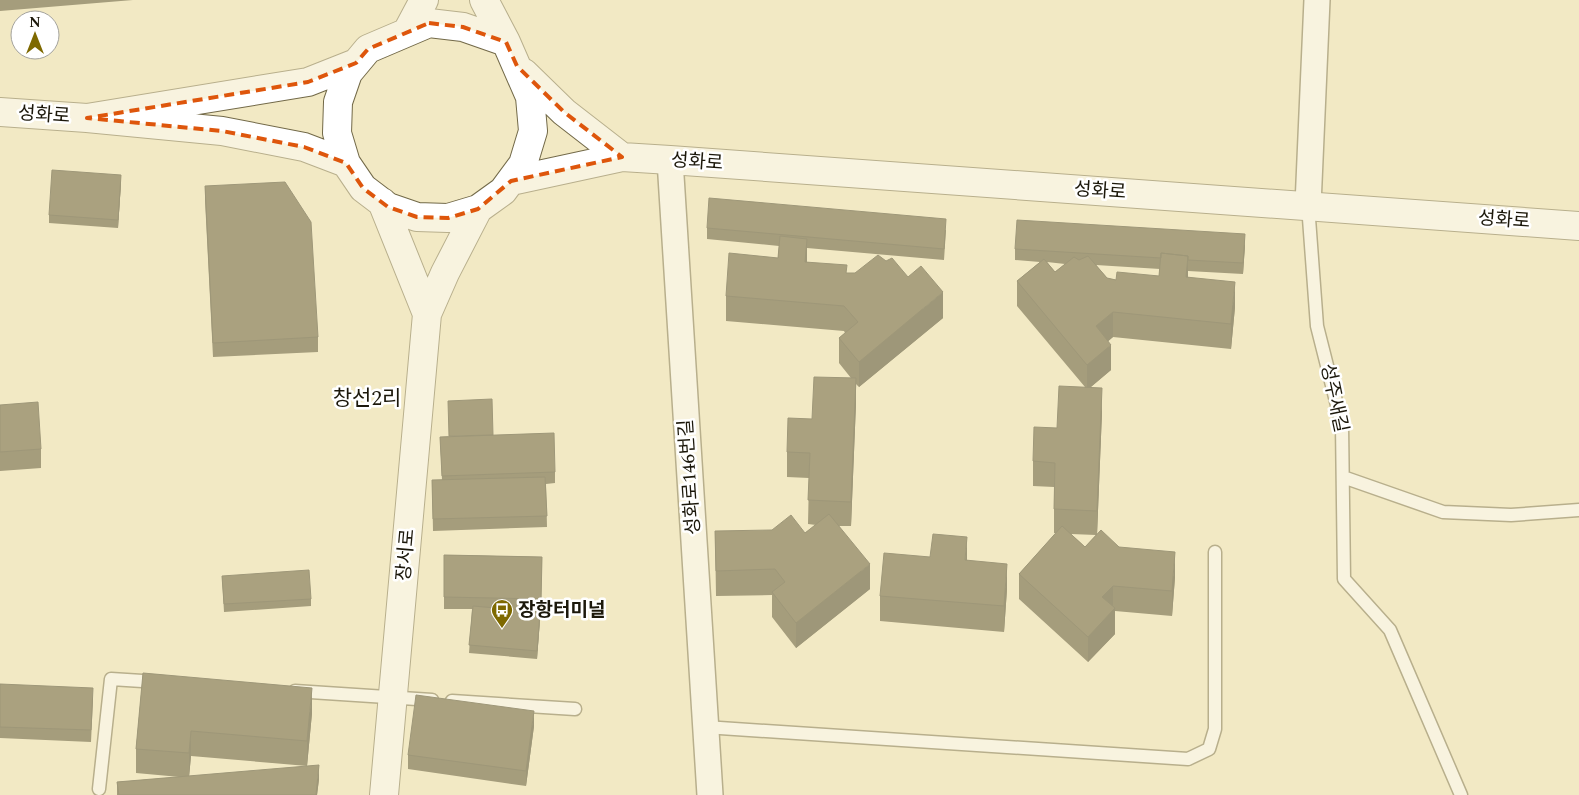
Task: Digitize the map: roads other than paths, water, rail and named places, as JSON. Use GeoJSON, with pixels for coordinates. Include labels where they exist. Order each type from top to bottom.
{"type":"FeatureCollection","features":[{"type":"Feature","properties":{"kind":"street"},"geometry":{"type":"LineString","coordinates":[[408,30],[424,0]]}},
{"type":"Feature","properties":{"kind":"street"},"geometry":{"type":"LineString","coordinates":[[484,0],[506,42],[530,97],[533,131],[524,164],[503,191],[478,209],[448,218],[417,217],[388,207],[363,188],[346,163],[337,133],[338,102],[348,73],[368,49],[408,30],[429,23],[463,27],[506,42]]}},
{"type":"Feature","properties":{"kind":"street","name":"성주새길"},"geometry":{"type":"LineString","coordinates":[[1308,205],[1317,0]]}},
{"type":"Feature","properties":{"kind":"street"},"geometry":{"type":"LineString","coordinates":[[88,118],[308,82],[356,63]]}},
{"type":"Feature","properties":{"kind":"street"},"geometry":{"type":"LineString","coordinates":[[517,66],[564,112],[622,157]]}},
{"type":"Feature","properties":{"kind":"street","name":"성화로"},"geometry":{"type":"LineString","coordinates":[[0,112],[88,118]]}},
{"type":"Feature","properties":{"kind":"street"},"geometry":{"type":"LineString","coordinates":[[88,118],[222,130],[304,147],[346,163]]}},
{"type":"Feature","properties":{"kind":"street","name":"성화로"},"geometry":{"type":"LineString","coordinates":[[511,181],[562,172],[622,157],[1579,226]]}},
{"type":"Feature","properties":{"kind":"street","name":"성화로146번길"},"geometry":{"type":"LineString","coordinates":[[670,160],[710,795]]}},
{"type":"Feature","properties":{"kind":"street"},"geometry":{"type":"LineString","coordinates":[[382,202],[427,314]]}},
{"type":"Feature","properties":{"kind":"street"},"geometry":{"type":"LineString","coordinates":[[427,314],[445,273],[478,209]]}},
{"type":"Feature","properties":{"kind":"street","name":"장서로"},"geometry":{"type":"LineString","coordinates":[[384,795],[427,314]]}},
{"type":"Feature","properties":{"kind":"lane","name":"성주새길"},"geometry":{"type":"LineString","coordinates":[[1308,205],[1318,326],[1342,426],[1344,579],[1390,630],[1461,795]]}},
{"type":"Feature","properties":{"kind":"lane"},"geometry":{"type":"LineString","coordinates":[[1343,478],[1443,512],[1511,515],[1579,510]]}},
{"type":"Feature","properties":{"kind":"lane"},"geometry":{"type":"LineString","coordinates":[[706,727],[1188,759],[1209,749],[1215,729],[1215,552]]}},
{"type":"Feature","properties":{"kind":"lane"},"geometry":{"type":"LineString","coordinates":[[99,789],[111,679],[170,682]]}},
{"type":"Feature","properties":{"kind":"lane"},"geometry":{"type":"LineString","coordinates":[[287,690],[575,710]]}},
{"type":"Feature","properties":{"kind":"place","name":"장항터미널"},"geometry":{"type":"Point","coordinates":[502,629]}},
{"type":"Feature","properties":{"kind":"district","name":"창선2리"},"geometry":{"type":"Point","coordinates":[367,399]}}]}
